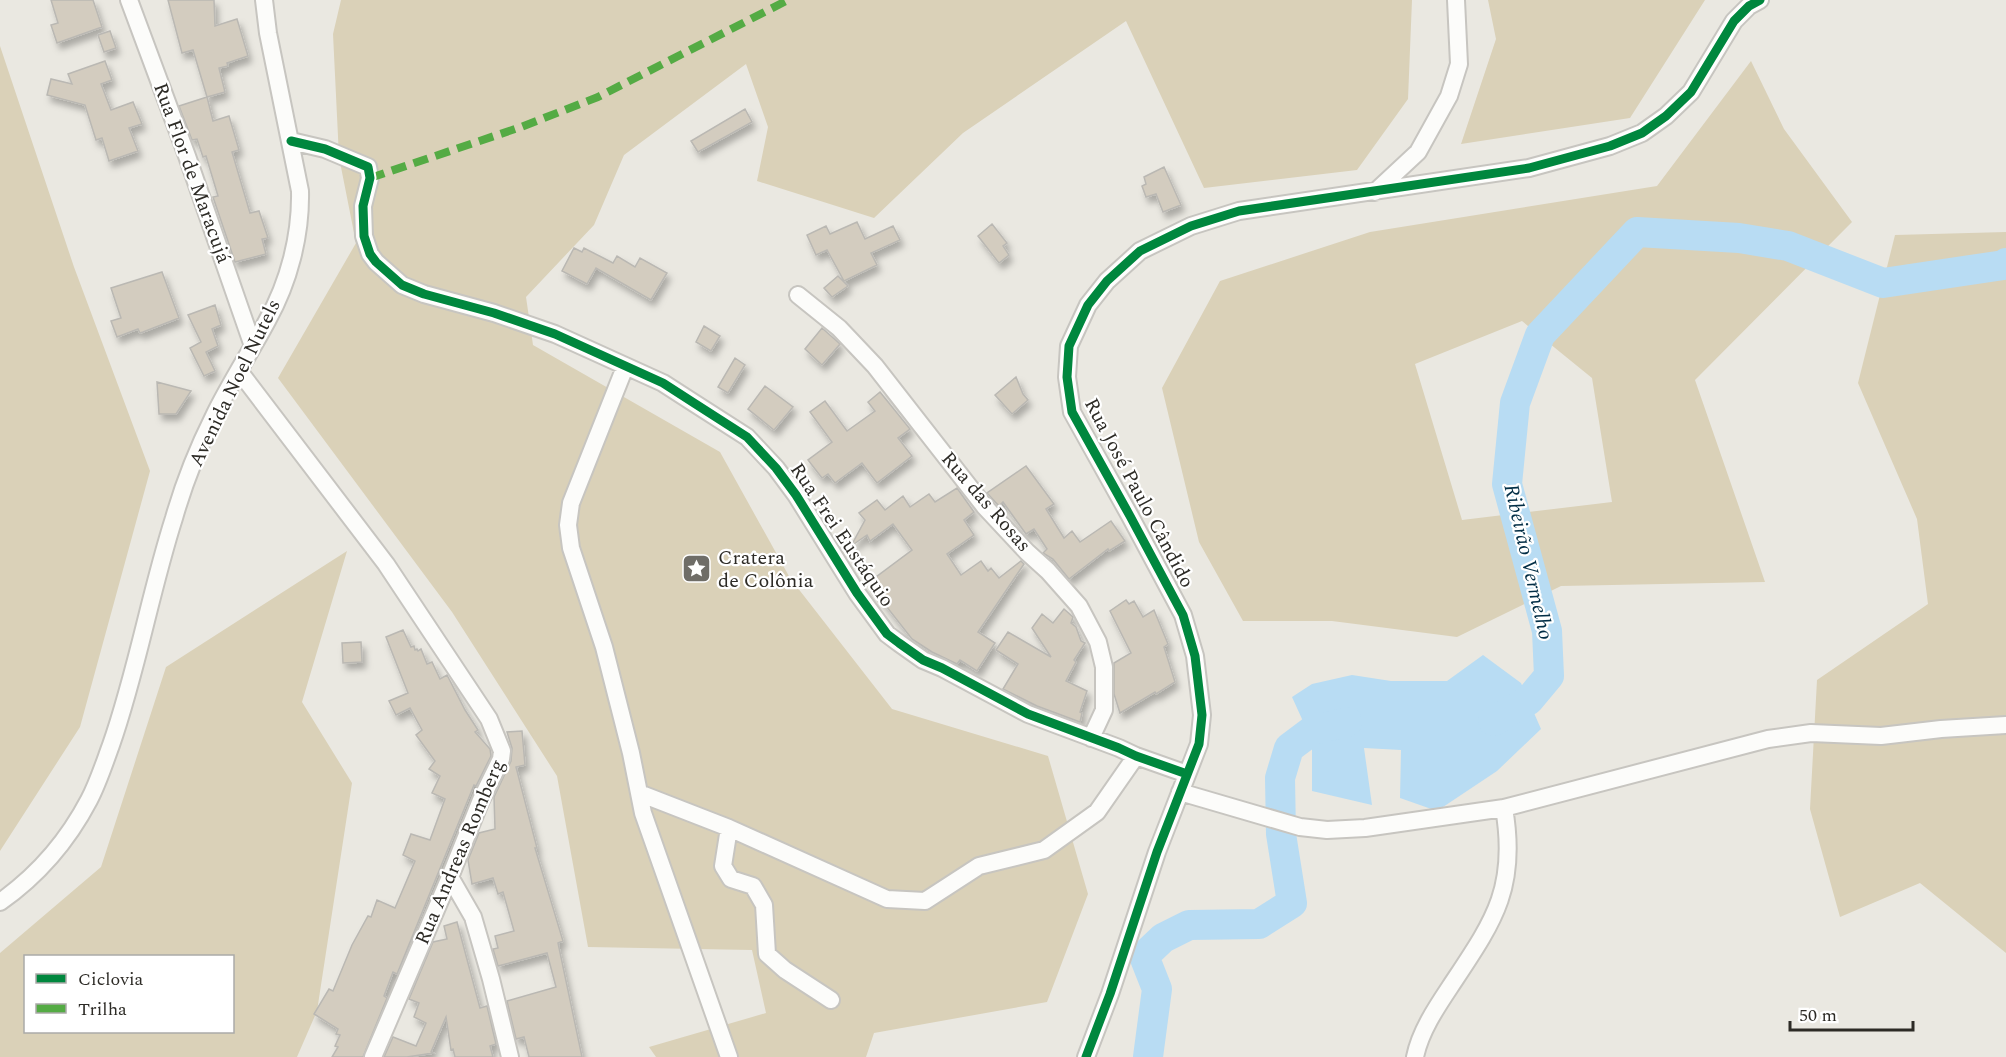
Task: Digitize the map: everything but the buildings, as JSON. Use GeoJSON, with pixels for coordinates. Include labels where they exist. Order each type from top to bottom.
{"type":"FeatureCollection","features":[{"type":"Feature","properties":{"kind":"street","name":"Rua Flor de Maracujá"},"geometry":{"type":"LineString","coordinates":[[129,0],[187,156],[253,346]]}},
{"type":"Feature","properties":{"kind":"street","name":"Avenida Noel Nutels"},"geometry":{"type":"LineString","coordinates":[[0,902],[38,870],[56,851],[89,800],[100,776],[129,690],[174,517],[214,416],[269,319],[285,282],[301,213],[300,190],[268,33],[264,0]]}},
{"type":"Feature","properties":{"kind":"street"},"geometry":{"type":"LineString","coordinates":[[1375,192],[1418,152],[1449,96],[1459,64],[1456,0]]}},
{"type":"Feature","properties":{"kind":"street","name":"Rua José Paulo Cândido"},"geometry":{"type":"LineString","coordinates":[[1086,1057],[1110,994],[1157,852],[1199,744],[1202,715],[1195,656],[1182,615],[1072,412],[1066,377],[1069,346],[1088,305],[1107,281],[1140,251],[1191,226],[1239,212],[1529,168],[1610,146],[1642,133],[1666,117],[1691,92],[1734,21],[1749,6],[1760,0]]}},
{"type":"Feature","properties":{"kind":"street","name":"Rua Frei Eustáquio"},"geometry":{"type":"LineString","coordinates":[[291,141],[325,149],[368,167],[370,177],[363,206],[364,237],[370,254],[376,262],[402,285],[433,297],[538,327],[663,383],[747,437],[786,481],[857,593],[887,634],[923,660],[1020,710],[1187,774]]}},
{"type":"Feature","properties":{"kind":"street","name":"Rua das Rosas"},"geometry":{"type":"LineString","coordinates":[[798,295],[839,328],[875,366],[986,507],[1048,571],[1078,606],[1098,642],[1104,667],[1104,710],[1091,738]]}},
{"type":"Feature","properties":{"kind":"street"},"geometry":{"type":"LineString","coordinates":[[625,367],[571,503],[568,525],[571,548],[604,647],[632,753],[643,813],[729,1057]]}},
{"type":"Feature","properties":{"kind":"street","name":"Rua Andreas Romberg"},"geometry":{"type":"LineString","coordinates":[[239,371],[386,564],[489,719],[502,751],[501,759],[481,800],[373,1057]]}},
{"type":"Feature","properties":{"kind":"street"},"geometry":{"type":"LineString","coordinates":[[1180,792],[1300,827],[1327,830],[1365,828],[1504,808],[1768,739],[1811,734],[1881,736],[2006,725]]}},
{"type":"Feature","properties":{"kind":"street"},"geometry":{"type":"LineString","coordinates":[[639,793],[729,828],[887,899],[925,901],[979,866],[1044,850],[1097,812],[1136,756]]}},
{"type":"Feature","properties":{"kind":"street"},"geometry":{"type":"LineString","coordinates":[[1415,1057],[1417,1046],[1440,1001],[1499,908],[1506,884],[1508,851],[1504,808]]}},
{"type":"Feature","properties":{"kind":"street"},"geometry":{"type":"LineString","coordinates":[[729,828],[723,866],[731,879],[753,886],[764,905],[767,954],[785,970],[831,1000]]}},
{"type":"Feature","properties":{"kind":"street"},"geometry":{"type":"LineString","coordinates":[[450,877],[473,917],[510,1057]]}},
{"type":"Feature","properties":{"kind":"shaded area"},"geometry":{"type":"Polygon","coordinates":[[[341,0],[1412,0],[1408,99],[1357,170],[1204,188],[1126,21],[963,133],[874,218],[757,181],[768,127],[746,64],[624,155],[594,225],[526,297],[533,345],[720,452],[790,578],[892,709],[1048,756],[1088,894],[1047,1002],[874,1033],[866,1057],[656,1057],[649,1047],[766,1013],[752,950],[588,947],[557,776],[452,612],[278,378],[356,243],[339,157],[333,34],[341,0]]]}},
{"type":"Feature","properties":{"kind":"shaded area"},"geometry":{"type":"Polygon","coordinates":[[[1488,0],[1705,0],[1630,118],[1461,144],[1496,39],[1488,0]]]}},
{"type":"Feature","properties":{"kind":"shaded area"},"geometry":{"type":"Polygon","coordinates":[[[0,46],[74,267],[150,471],[80,727],[0,851],[0,46]]]}},
{"type":"Feature","properties":{"kind":"shaded area"},"geometry":{"type":"Polygon","coordinates":[[[1751,61],[1784,129],[1852,222],[1695,380],[1765,582],[1561,586],[1457,637],[1332,621],[1243,621],[1199,542],[1162,388],[1220,281],[1370,232],[1657,186],[1751,61]],[[1522,321],[1415,364],[1462,520],[1612,502],[1592,378],[1522,321]]]}},
{"type":"Feature","properties":{"kind":"shaded area"},"geometry":{"type":"Polygon","coordinates":[[[2006,232],[2006,953],[1920,883],[1840,917],[1810,809],[1817,680],[1928,604],[1917,519],[1858,383],[1895,235],[2006,232]]]}},
{"type":"Feature","properties":{"kind":"shaded area"},"geometry":{"type":"Polygon","coordinates":[[[347,551],[302,702],[352,783],[317,1011],[297,1057],[0,1057],[0,953],[101,867],[166,667],[347,551]]]}},
{"type":"Feature","properties":{"kind":"water"},"geometry":{"type":"Polygon","coordinates":[[[1483,655],[1521,683],[1541,729],[1497,771],[1437,811],[1400,798],[1401,750],[1364,748],[1372,805],[1312,791],[1312,741],[1292,697],[1312,684],[1352,675],[1391,681],[1447,681],[1483,655]]]}},
{"type":"Feature","properties":{"kind":"waterway","name":"Ribeirão Vermelho"},"geometry":{"type":"LineString","coordinates":[[1493,721],[1529,700],[1549,676],[1547,631],[1507,484],[1515,403],[1540,335],[1637,232],[1739,238],[1788,246],[1883,283],[2006,263]]}},
{"type":"Feature","properties":{"kind":"waterway","name":"Ribeirão Vermelho"},"geometry":{"type":"LineString","coordinates":[[1148,1057],[1157,989],[1144,956],[1163,938],[1189,925],[1259,924],[1292,903],[1281,834],[1280,778],[1289,748],[1313,730],[1347,722]]}},
{"type":"Feature","properties":{"kind":"marked path"},"geometry":{"type":"LineString","coordinates":[[370,178],[521,127],[598,97],[788,0]]}},
{"type":"Feature","properties":{"kind":"cycle path"},"geometry":{"type":"LineString","coordinates":[[1086,1057],[1110,994],[1157,852],[1199,744],[1202,715],[1195,656],[1183,615],[1072,412],[1067,377],[1069,346],[1088,305],[1107,281],[1140,251],[1191,226],[1239,211],[1529,168],[1610,146],[1642,133],[1666,116],[1691,92],[1734,21],[1749,6],[1760,0]]}},
{"type":"Feature","properties":{"kind":"cycle path"},"geometry":{"type":"LineString","coordinates":[[291,141],[325,149],[368,167],[370,178],[363,206],[364,236],[370,254],[376,262],[402,285],[424,294],[494,313],[555,334],[663,383],[747,437],[776,468],[796,495],[857,593],[887,634],[923,660],[1028,714],[1187,774]]}},
{"type":"Feature","properties":{"kind":"place","name":"Cratera de Colônia"},"geometry":{"type":"Point","coordinates":[697,569]}}]}
